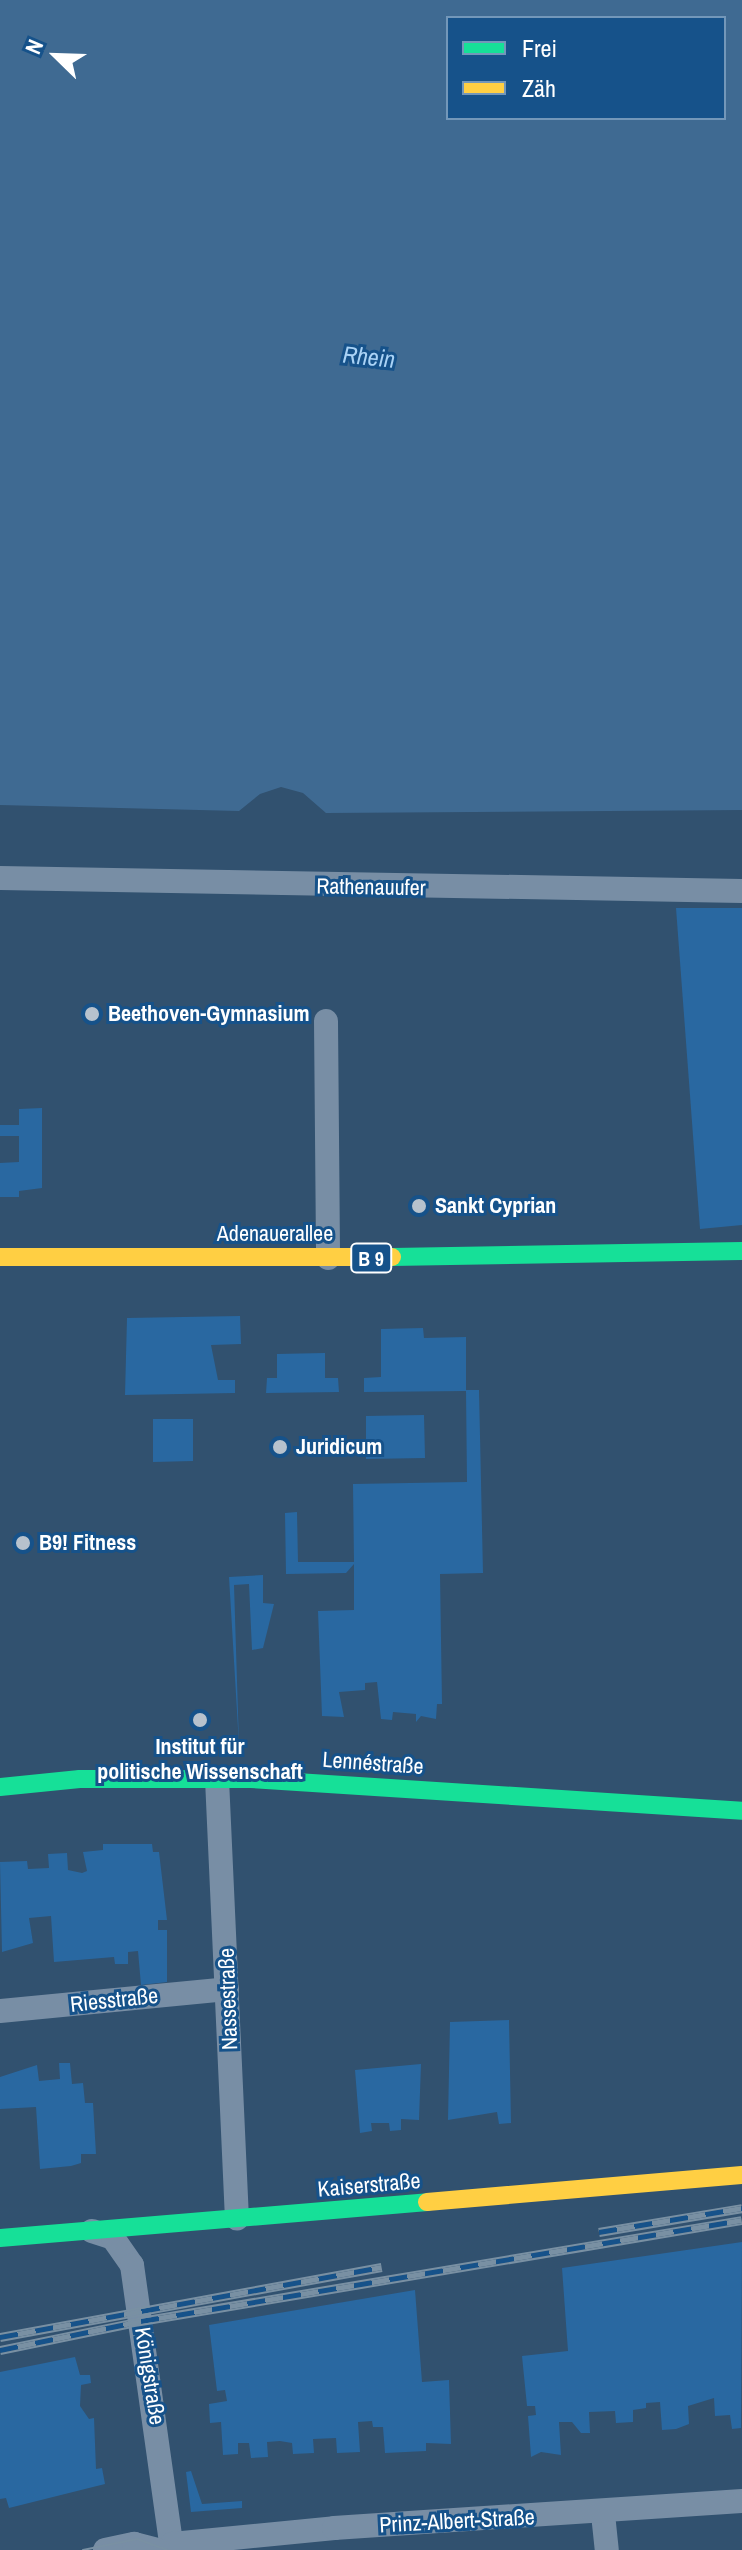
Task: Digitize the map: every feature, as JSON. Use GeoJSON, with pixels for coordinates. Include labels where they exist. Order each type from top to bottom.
{"type":"FeatureCollection","features":[{"type":"Feature","properties":{"kind":"street","name":"Rathenauufer"},"geometry":{"type":"LineString","coordinates":[[0,878],[742,891]]}},
{"type":"Feature","properties":{"kind":"street"},"geometry":{"type":"LineString","coordinates":[[326,1021],[328,1258]]}},
{"type":"Feature","properties":{"kind":"street","name":"Adenauerallee"},"geometry":{"type":"LineString","coordinates":[[0,1257],[328,1258],[742,1251]]}},
{"type":"Feature","properties":{"kind":"street","name":"Adenauerallee"},"geometry":{"type":"LineString","coordinates":[[109,1277],[453,1276]]}},
{"type":"Feature","properties":{"kind":"street","name":"Lennéstraße"},"geometry":{"type":"LineString","coordinates":[[0,1787],[80,1779],[217,1779],[742,1811]]}},
{"type":"Feature","properties":{"kind":"street","name":"Nassestraße"},"geometry":{"type":"LineString","coordinates":[[217,1779],[237,2219]]}},
{"type":"Feature","properties":{"kind":"street","name":"Riesstraße"},"geometry":{"type":"LineString","coordinates":[[0,2011],[227,1989]]}},
{"type":"Feature","properties":{"kind":"street","name":"Kaiserstraße"},"geometry":{"type":"LineString","coordinates":[[0,2238],[742,2175]]}},
{"type":"Feature","properties":{"kind":"street","name":"Königstraße"},"geometry":{"type":"LineString","coordinates":[[86,2231],[113,2238],[132,2265],[167,2548]]}},
{"type":"Feature","properties":{"kind":"street","name":"Prinz-Albert-Straße"},"geometry":{"type":"LineString","coordinates":[[105,2550],[134,2544],[167,2548],[334,2528],[603,2514],[742,2501]]}},
{"type":"Feature","properties":{"kind":"street"},"geometry":{"type":"LineString","coordinates":[[603,2514],[607,2550]]}},
{"type":"Feature","properties":{"kind":"shaded area"},"geometry":{"type":"Polygon","coordinates":[[[676,908],[742,908],[742,1225],[700,1229],[676,908]]]}},
{"type":"Feature","properties":{"kind":"shaded area"},"geometry":{"type":"Polygon","coordinates":[[[42,1108],[42,1188],[19,1191],[19,1197],[0,1197],[0,1163],[19,1162],[19,1136],[0,1136],[0,1125],[19,1125],[19,1109],[42,1108]]]}},
{"type":"Feature","properties":{"kind":"shaded area"},"geometry":{"type":"Polygon","coordinates":[[[240,1316],[241,1344],[211,1345],[218,1380],[235,1380],[235,1393],[125,1395],[127,1318],[240,1316]]]}},
{"type":"Feature","properties":{"kind":"shaded area"},"geometry":{"type":"Polygon","coordinates":[[[423,1328],[424,1338],[466,1337],[466,1390],[479,1390],[483,1573],[440,1574],[442,1704],[437,1704],[436,1719],[421,1716],[416,1722],[416,1714],[393,1712],[392,1720],[381,1719],[377,1682],[365,1683],[365,1690],[339,1692],[344,1717],[322,1716],[318,1611],[354,1610],[354,1564],[346,1573],[286,1574],[285,1513],[297,1512],[298,1562],[354,1562],[353,1484],[467,1482],[466,1391],[364,1392],[364,1378],[381,1377],[381,1329],[423,1328]]]}},
{"type":"Feature","properties":{"kind":"shaded area"},"geometry":{"type":"Polygon","coordinates":[[[325,1353],[325,1378],[338,1378],[339,1392],[266,1393],[267,1378],[277,1378],[277,1354],[325,1353]]]}},
{"type":"Feature","properties":{"kind":"shaded area"},"geometry":{"type":"Polygon","coordinates":[[[424,1415],[425,1458],[366,1459],[366,1416],[424,1415]]]}},
{"type":"Feature","properties":{"kind":"shaded area"},"geometry":{"type":"Polygon","coordinates":[[[153,1419],[193,1419],[193,1461],[153,1462],[153,1419]]]}},
{"type":"Feature","properties":{"kind":"shaded area"},"geometry":{"type":"Polygon","coordinates":[[[263,1575],[263,1603],[274,1604],[263,1648],[252,1650],[249,1584],[234,1585],[239,1745],[229,1577],[263,1575]]]}},
{"type":"Feature","properties":{"kind":"shaded area"},"geometry":{"type":"Polygon","coordinates":[[[103,1844],[152,1844],[153,1852],[159,1852],[167,1920],[158,1920],[158,1930],[167,1930],[167,1982],[141,1985],[138,1951],[128,1952],[128,1964],[115,1964],[114,1957],[54,1962],[51,1916],[29,1918],[33,1943],[2,1952],[0,1862],[27,1861],[28,1869],[49,1868],[48,1854],[67,1853],[68,1870],[82,1873],[87,1871],[83,1852],[103,1850],[103,1844]]]}},
{"type":"Feature","properties":{"kind":"shaded area"},"geometry":{"type":"Polygon","coordinates":[[[509,2020],[511,2123],[499,2124],[497,2112],[448,2120],[450,2022],[509,2020]]]}},
{"type":"Feature","properties":{"kind":"shaded area"},"geometry":{"type":"Polygon","coordinates":[[[59,2063],[70,2063],[72,2084],[83,2083],[85,2103],[93,2103],[96,2154],[81,2154],[81,2163],[71,2166],[40,2169],[36,2107],[0,2109],[0,2077],[37,2065],[39,2081],[60,2079],[59,2063]]]}},
{"type":"Feature","properties":{"kind":"shaded area"},"geometry":{"type":"Polygon","coordinates":[[[421,2064],[419,2120],[401,2119],[401,2130],[390,2131],[389,2123],[371,2123],[372,2131],[360,2133],[355,2070],[421,2064]]]}},
{"type":"Feature","properties":{"kind":"shaded area"},"geometry":{"type":"Polygon","coordinates":[[[742,2242],[741,2428],[732,2429],[730,2415],[715,2416],[714,2398],[688,2406],[689,2424],[676,2429],[662,2430],[660,2402],[646,2403],[646,2408],[633,2410],[633,2422],[616,2423],[615,2411],[589,2412],[590,2433],[581,2433],[572,2422],[559,2422],[561,2455],[541,2452],[531,2457],[528,2416],[536,2415],[535,2406],[527,2406],[522,2356],[568,2351],[562,2268],[742,2242]]]}},
{"type":"Feature","properties":{"kind":"shaded area"},"geometry":{"type":"Polygon","coordinates":[[[415,2290],[422,2382],[449,2380],[451,2444],[426,2443],[426,2451],[385,2453],[383,2427],[373,2427],[372,2421],[358,2422],[360,2452],[337,2453],[336,2438],[313,2439],[314,2453],[293,2454],[292,2443],[280,2441],[267,2442],[268,2457],[251,2458],[249,2443],[238,2443],[238,2454],[223,2455],[221,2422],[210,2423],[209,2404],[227,2401],[225,2390],[217,2391],[209,2325],[415,2290]]]}},
{"type":"Feature","properties":{"kind":"shaded area"},"geometry":{"type":"Polygon","coordinates":[[[75,2357],[80,2375],[90,2375],[91,2383],[81,2385],[80,2406],[89,2419],[94,2418],[96,2469],[102,2468],[105,2484],[9,2508],[6,2498],[0,2499],[0,2372],[75,2357]]]}},
{"type":"Feature","properties":{"kind":"shaded area"},"geometry":{"type":"Polygon","coordinates":[[[191,2471],[202,2504],[242,2501],[242,2508],[191,2512],[186,2472],[191,2471]]]}},
{"type":"Feature","properties":{"kind":"water","name":"Rhein"},"geometry":{"type":"Polygon","coordinates":[[[0,0],[742,0],[742,810],[326,813],[303,793],[281,787],[260,794],[239,811],[0,805],[0,0]]]}},
{"type":"Feature","properties":{"kind":"tram line"},"geometry":{"type":"LineString","coordinates":[[83,2550],[137,2539],[167,2550]]}},
{"type":"Feature","properties":{"kind":"railway"},"geometry":{"type":"LineString","coordinates":[[599,2232],[742,2208]]}},
{"type":"Feature","properties":{"kind":"railway"},"geometry":{"type":"LineString","coordinates":[[0,2350],[141,2321],[742,2220]]}},
{"type":"Feature","properties":{"kind":"railway"},"geometry":{"type":"LineString","coordinates":[[0,2337],[382,2267]]}},
{"type":"Feature","properties":{"kind":"traffic: fast"},"geometry":{"type":"LineString","coordinates":[[392,1257],[742,1251]]}},
{"type":"Feature","properties":{"kind":"traffic: fast"},"geometry":{"type":"LineString","coordinates":[[0,1787],[80,1779],[251,1779],[742,1811]]}},
{"type":"Feature","properties":{"kind":"traffic: fast"},"geometry":{"type":"LineString","coordinates":[[0,2238],[427,2202]]}},
{"type":"Feature","properties":{"kind":"traffic: slow"},"geometry":{"type":"LineString","coordinates":[[0,1257],[392,1257]]}},
{"type":"Feature","properties":{"kind":"traffic: slow"},"geometry":{"type":"LineString","coordinates":[[427,2202],[742,2175]]}},
{"type":"Feature","properties":{"kind":"place","name":"Beethoven-Gymnasium"},"geometry":{"type":"Point","coordinates":[92,1014]}},
{"type":"Feature","properties":{"kind":"place","name":"Sankt Cyprian"},"geometry":{"type":"Point","coordinates":[419,1206]}},
{"type":"Feature","properties":{"kind":"place","name":"Juridicum"},"geometry":{"type":"Point","coordinates":[280,1447]}},
{"type":"Feature","properties":{"kind":"place","name":"B9! Fitness"},"geometry":{"type":"Point","coordinates":[23,1543]}},
{"type":"Feature","properties":{"kind":"place","name":"Institut für politische Wissenschaft"},"geometry":{"type":"Point","coordinates":[200,1720]}}]}
